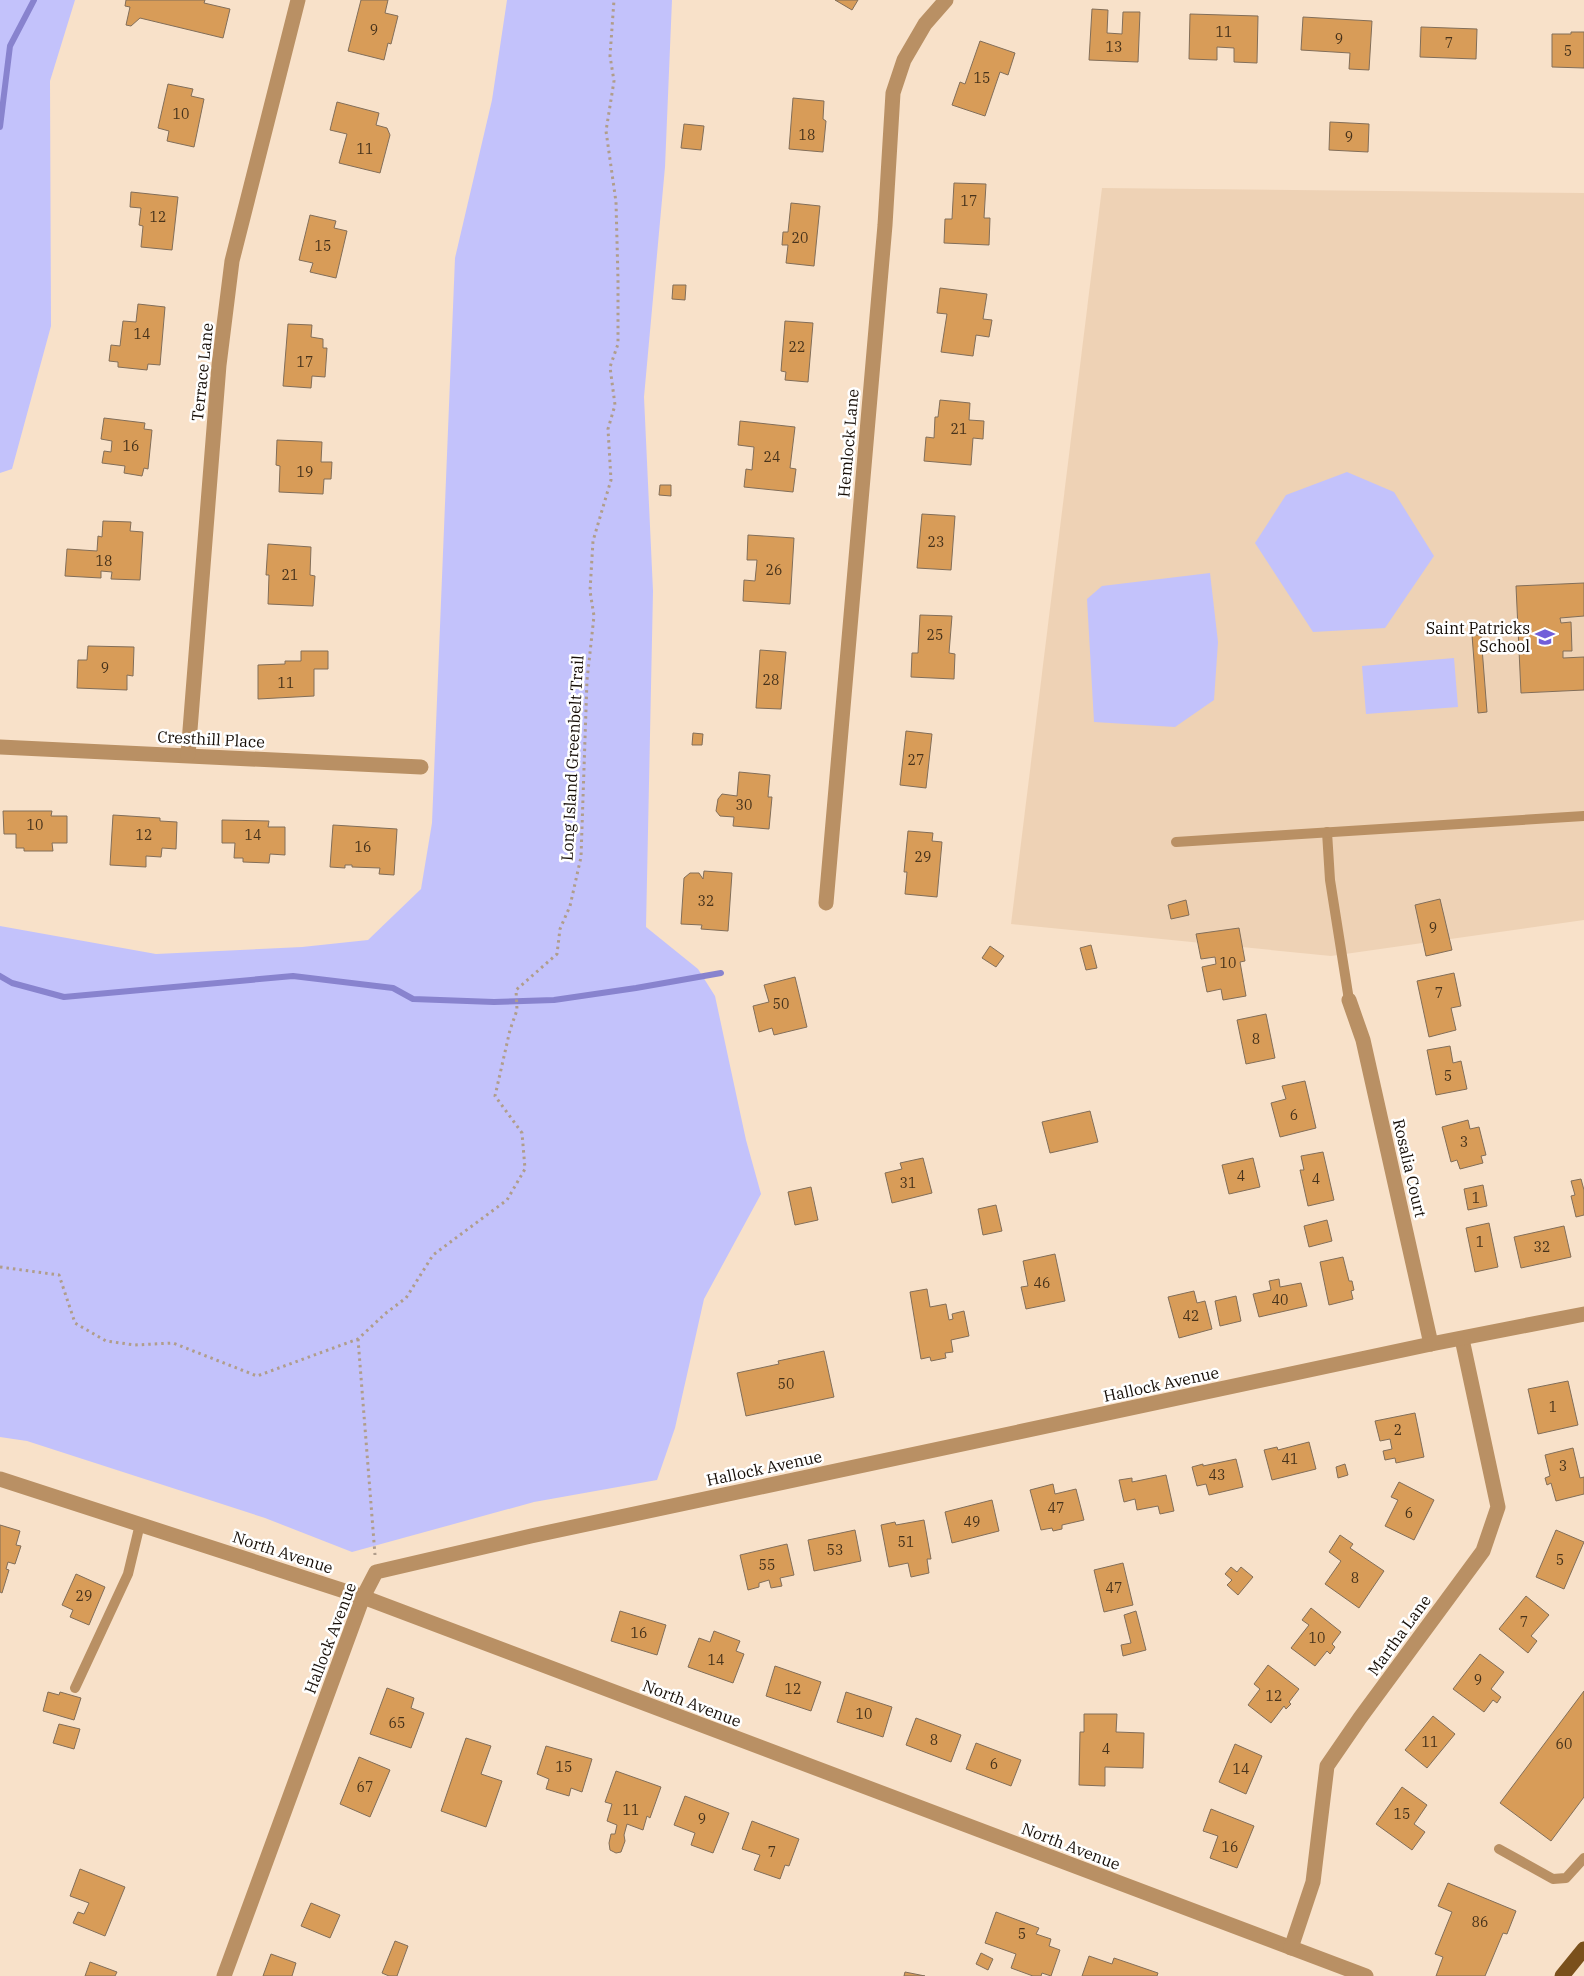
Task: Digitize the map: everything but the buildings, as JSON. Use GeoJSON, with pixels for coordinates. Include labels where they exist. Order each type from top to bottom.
{"type":"FeatureCollection","features":[{"type":"Feature","properties":{"kind":"main road"},"geometry":{"type":"LineString","coordinates":[[1562,1976],[1584,1949]]}},
{"type":"Feature","properties":{"kind":"street","name":"Terrace Lane"},"geometry":{"type":"LineString","coordinates":[[188,756],[219,365],[232,261],[298,0]]}},
{"type":"Feature","properties":{"kind":"street","name":"Hemlock Lane"},"geometry":{"type":"LineString","coordinates":[[826,903],[885,225],[893,93],[904,60],[925,24],[946,0]]}},
{"type":"Feature","properties":{"kind":"street","name":"Cresthill Place"},"geometry":{"type":"LineString","coordinates":[[0,747],[421,767]]}},
{"type":"Feature","properties":{"kind":"street","name":"Rosalia Court"},"geometry":{"type":"LineString","coordinates":[[1349,1000],[1363,1040],[1431,1344]]}},
{"type":"Feature","properties":{"kind":"street","name":"Hallock Avenue"},"geometry":{"type":"LineString","coordinates":[[224,1976],[364,1597],[376,1572],[541,1534],[1431,1344],[1584,1314]]}},
{"type":"Feature","properties":{"kind":"street","name":"Martha Lane"},"geometry":{"type":"LineString","coordinates":[[1291,1948],[1313,1882],[1327,1766],[1483,1551],[1498,1507],[1462,1339]]}},
{"type":"Feature","properties":{"kind":"street","name":"North Avenue"},"geometry":{"type":"LineString","coordinates":[[0,1479],[364,1597],[1366,1976]]}},
{"type":"Feature","properties":{"kind":"lane"},"geometry":{"type":"LineString","coordinates":[[1176,842],[1584,816]]}},
{"type":"Feature","properties":{"kind":"lane"},"geometry":{"type":"LineString","coordinates":[[1327,832],[1330,880],[1349,1000]]}},
{"type":"Feature","properties":{"kind":"lane"},"geometry":{"type":"LineString","coordinates":[[75,1688],[128,1574],[140,1524]]}},
{"type":"Feature","properties":{"kind":"lane"},"geometry":{"type":"LineString","coordinates":[[1499,1849],[1553,1880],[1566,1878],[1584,1858]]}},
{"type":"Feature","properties":{"kind":"path","name":"Long Island Greenbelt Trail"},"geometry":{"type":"LineString","coordinates":[[0,1268],[58,1274],[75,1323],[106,1341],[135,1345],[173,1343],[257,1376],[358,1339],[386,1313],[406,1298],[433,1255],[507,1200],[525,1169],[522,1133],[495,1096],[510,1030],[517,1010],[516,990],[557,954],[560,929],[570,906],[581,857],[587,680],[594,616],[590,592],[593,540],[611,480],[608,429],[615,405],[610,367],[618,344],[616,202],[606,131],[614,81],[610,56],[614,0]]}},
{"type":"Feature","properties":{"kind":"path"},"geometry":{"type":"LineString","coordinates":[[358,1339],[376,1572]]}},
{"type":"Feature","properties":{"kind":"shaded area"},"geometry":{"type":"Polygon","coordinates":[[[0,0],[75,0],[50,81],[51,326],[12,469],[0,473],[0,0]]]}},
{"type":"Feature","properties":{"kind":"shaded area"},"geometry":{"type":"Polygon","coordinates":[[[507,0],[672,0],[665,167],[644,397],[653,591],[646,927],[698,969],[715,996],[746,1140],[761,1194],[704,1299],[675,1428],[657,1480],[534,1502],[352,1552],[265,1518],[27,1441],[0,1437],[0,926],[156,954],[302,947],[368,940],[421,889],[432,823],[455,258],[492,100],[507,0]]]}},
{"type":"Feature","properties":{"kind":"shaded area"},"geometry":{"type":"Polygon","coordinates":[[[1102,188],[1584,193],[1584,920],[1331,956],[1011,924],[1102,188]]]}},
{"type":"Feature","properties":{"kind":"shaded area"},"geometry":{"type":"Polygon","coordinates":[[[1347,472],[1394,492],[1434,556],[1385,628],[1313,632],[1255,543],[1286,495],[1347,472]]]}},
{"type":"Feature","properties":{"kind":"shaded area"},"geometry":{"type":"Polygon","coordinates":[[[1210,573],[1218,642],[1214,700],[1175,727],[1094,722],[1087,599],[1102,586],[1210,573]]]}},
{"type":"Feature","properties":{"kind":"shaded area"},"geometry":{"type":"Polygon","coordinates":[[[1454,658],[1458,707],[1366,714],[1362,666],[1454,658]]]}},
{"type":"Feature","properties":{"kind":"waterway"},"geometry":{"type":"LineString","coordinates":[[0,127],[10,46],[34,0]]}},
{"type":"Feature","properties":{"kind":"waterway"},"geometry":{"type":"LineString","coordinates":[[0,976],[12,983],[64,997],[293,976],[393,988],[413,999],[494,1002],[554,1000],[721,973]]}},
{"type":"Feature","properties":{"kind":"place","name":"Saint Patricks School"},"geometry":{"type":"Point","coordinates":[1545,637]}}]}
